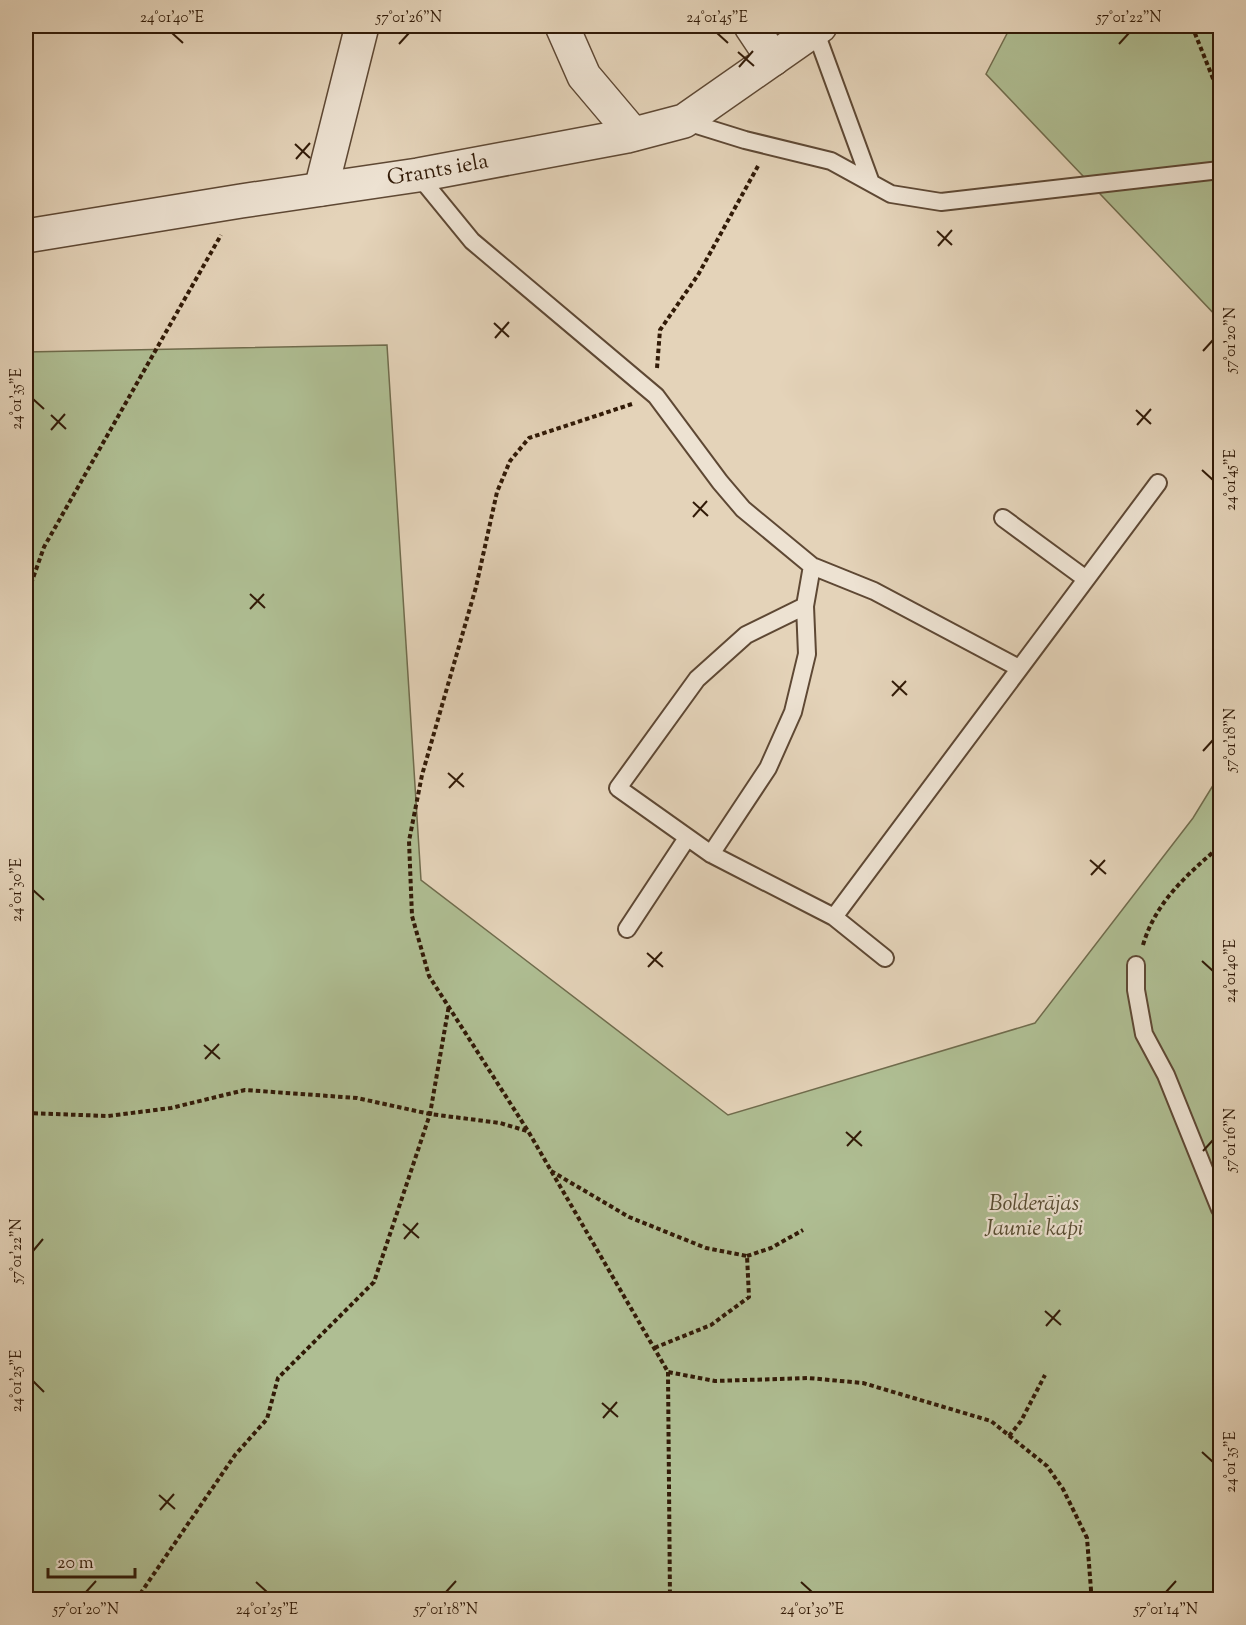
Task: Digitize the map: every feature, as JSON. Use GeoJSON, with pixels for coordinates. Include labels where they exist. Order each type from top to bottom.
{"type":"FeatureCollection","features":[{"type":"Feature","properties":{"kind":"street"},"geometry":{"type":"LineString","coordinates":[[321,189],[362,26]]}},
{"type":"Feature","properties":{"kind":"street"},"geometry":{"type":"LineString","coordinates":[[562,26],[584,76],[633,134]]}},
{"type":"Feature","properties":{"kind":"street"},"geometry":{"type":"LineString","coordinates":[[751,26],[773,59]]}},
{"type":"Feature","properties":{"kind":"street","name":"Grants iela"},"geometry":{"type":"LineString","coordinates":[[26,236],[418,175],[633,134],[684,122],[818,28]]}},
{"type":"Feature","properties":{"kind":"lane"},"geometry":{"type":"LineString","coordinates":[[818,28],[871,183]]}},
{"type":"Feature","properties":{"kind":"lane"},"geometry":{"type":"LineString","coordinates":[[684,122],[831,161],[891,194],[941,202],[1221,170]]}},
{"type":"Feature","properties":{"kind":"lane"},"geometry":{"type":"LineString","coordinates":[[418,175],[472,241],[656,396],[743,509],[812,566],[874,591],[1019,669]]}},
{"type":"Feature","properties":{"kind":"lane"},"geometry":{"type":"LineString","coordinates":[[834,917],[1158,483]]}},
{"type":"Feature","properties":{"kind":"lane"},"geometry":{"type":"LineString","coordinates":[[1003,518],[1086,579]]}},
{"type":"Feature","properties":{"kind":"lane"},"geometry":{"type":"LineString","coordinates":[[711,854],[768,768],[793,712],[807,654],[805,606],[812,566]]}},
{"type":"Feature","properties":{"kind":"lane"},"geometry":{"type":"LineString","coordinates":[[805,606],[746,635],[697,679],[618,788],[711,854],[834,917],[885,958]]}},
{"type":"Feature","properties":{"kind":"lane"},"geometry":{"type":"LineString","coordinates":[[627,929],[687,838]]}},
{"type":"Feature","properties":{"kind":"lane"},"geometry":{"type":"LineString","coordinates":[[1136,965],[1136,990],[1144,1034],[1166,1075],[1221,1209]]}},
{"type":"Feature","properties":{"kind":"path"},"geometry":{"type":"LineString","coordinates":[[1192,26],[1221,96]]}},
{"type":"Feature","properties":{"kind":"path"},"geometry":{"type":"LineString","coordinates":[[670,1599],[668,1372],[528,1131],[429,976],[412,916],[409,841],[422,776],[476,587],[497,492],[510,461],[529,438],[656,396],[660,330],[698,275],[770,144]]}},
{"type":"Feature","properties":{"kind":"path"},"geometry":{"type":"LineString","coordinates":[[26,598],[44,547],[241,201]]}},
{"type":"Feature","properties":{"kind":"path"},"geometry":{"type":"LineString","coordinates":[[1136,965],[1149,924],[1182,879],[1221,846]]}},
{"type":"Feature","properties":{"kind":"path"},"geometry":{"type":"LineString","coordinates":[[136,1599],[235,1455],[267,1419],[278,1378],[374,1282],[430,1114],[449,1004]]}},
{"type":"Feature","properties":{"kind":"path"},"geometry":{"type":"LineString","coordinates":[[26,1113],[108,1116],[171,1108],[245,1090],[357,1098],[430,1114],[500,1123],[528,1131]]}},
{"type":"Feature","properties":{"kind":"path"},"geometry":{"type":"LineString","coordinates":[[550,1170],[629,1217],[706,1248],[747,1256],[771,1248],[803,1230]]}},
{"type":"Feature","properties":{"kind":"path"},"geometry":{"type":"LineString","coordinates":[[654,1348],[711,1325],[749,1297],[747,1256]]}},
{"type":"Feature","properties":{"kind":"path"},"geometry":{"type":"LineString","coordinates":[[668,1372],[715,1382],[808,1378],[863,1383],[991,1421],[1047,1466],[1063,1489],[1087,1538],[1092,1590],[1090,1599]]}},
{"type":"Feature","properties":{"kind":"path"},"geometry":{"type":"LineString","coordinates":[[1009,1436],[1021,1420],[1045,1375]]}},
{"type":"Feature","properties":{"kind":"green space"},"geometry":{"type":"Polygon","coordinates":[[[1011,26],[1220,26],[1220,320],[986,74],[1011,26]]]}},
{"type":"Feature","properties":{"kind":"green space","name":"Bolderājas Jaunie kapi"},"geometry":{"type":"Polygon","coordinates":[[[387,345],[421,880],[728,1115],[1035,1023],[1193,818],[1220,774],[1220,1599],[26,1599],[26,352],[387,345]]]}}]}
